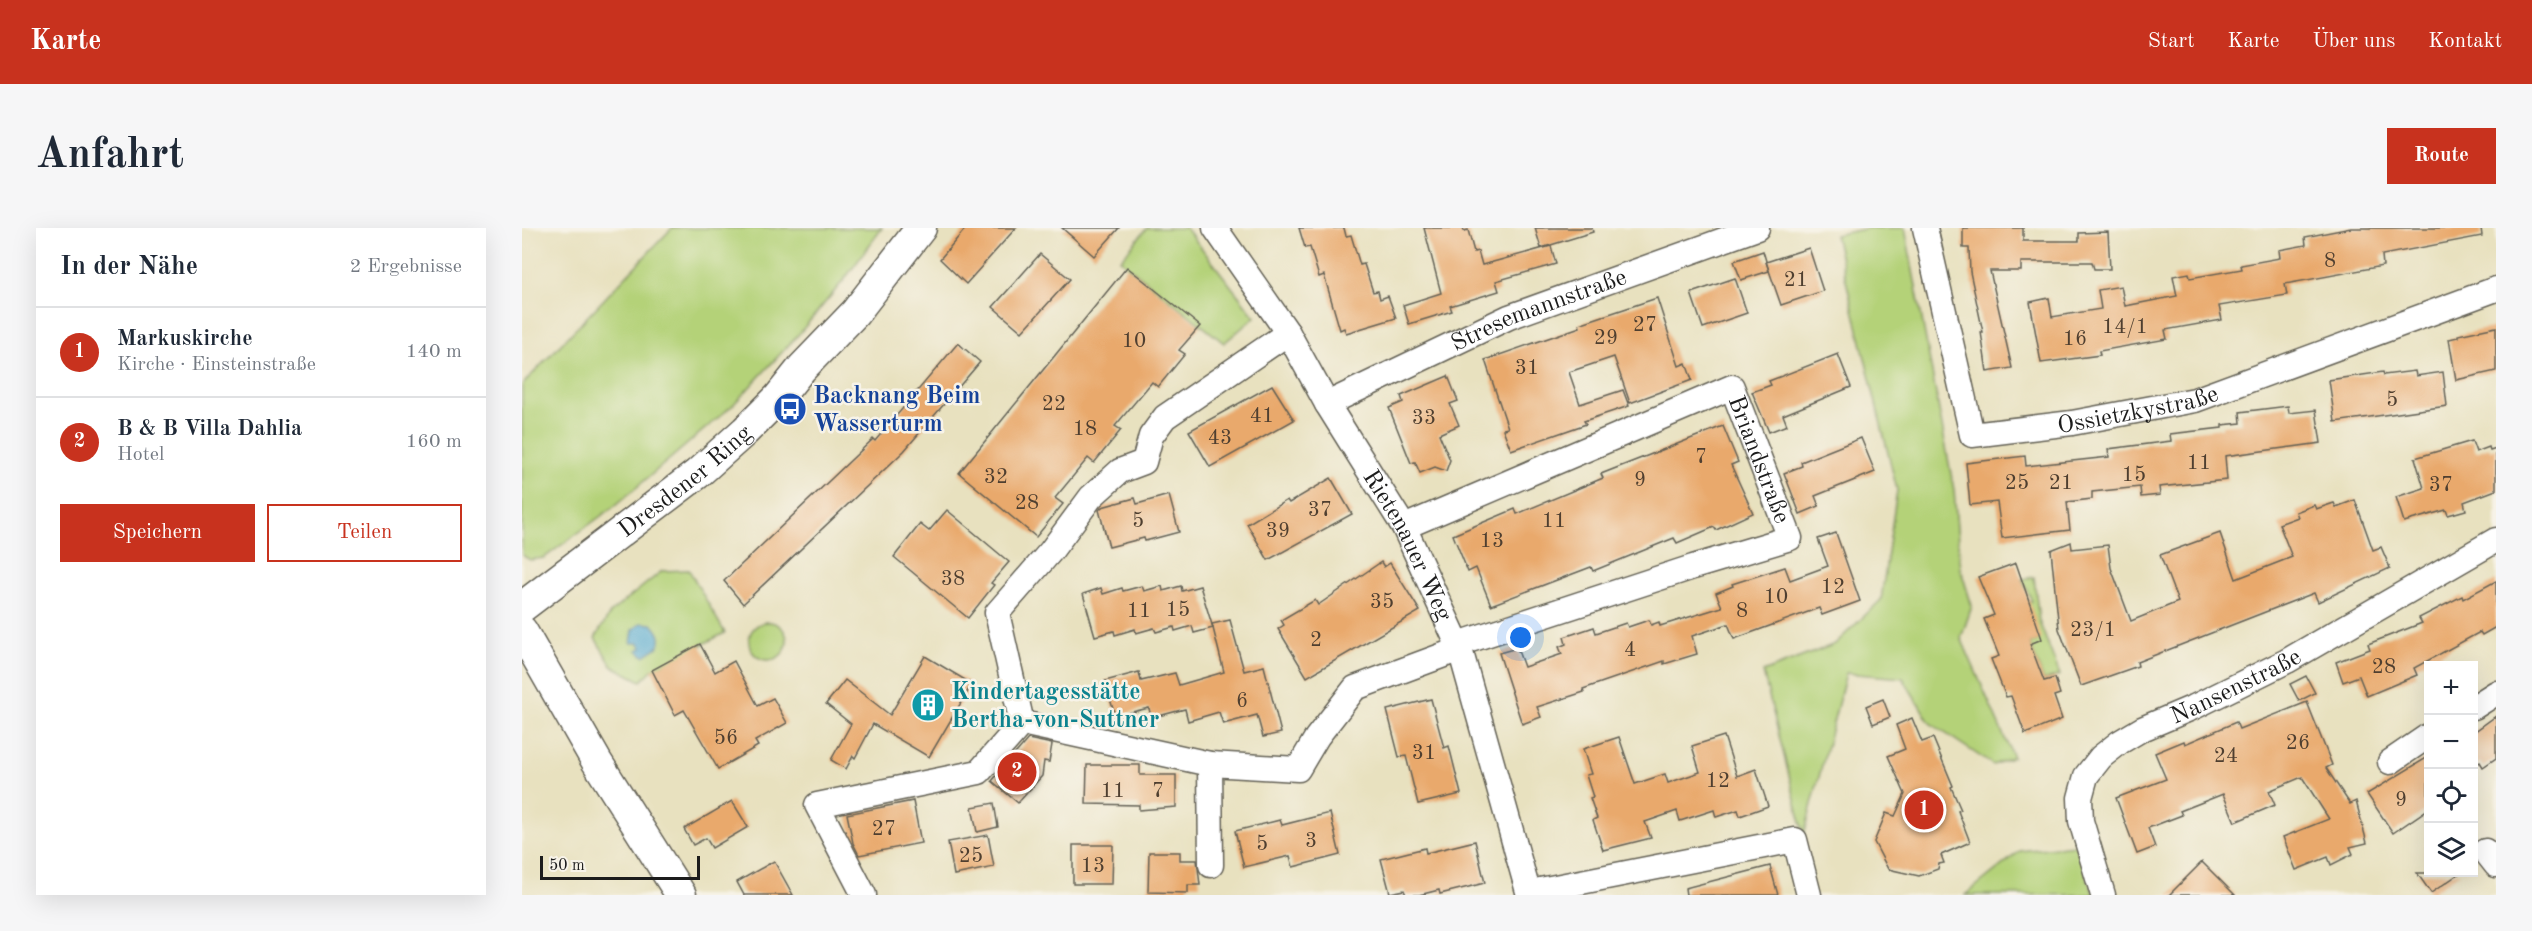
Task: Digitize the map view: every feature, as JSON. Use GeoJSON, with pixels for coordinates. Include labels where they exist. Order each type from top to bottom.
{"type":"FeatureCollection","features":[{"type":"Feature","properties":{"kind":"street","name":"Dresdener Ring"},"geometry":{"type":"LineString","coordinates":[[522,607],[697,474],[745,431],[855,313],[921,228]]}},
{"type":"Feature","properties":{"kind":"street","name":"Rietenauer Weg"},"geometry":{"type":"LineString","coordinates":[[1215,228],[1287,333],[1328,405],[1404,527],[1459,647],[1530,894]]}},
{"type":"Feature","properties":{"kind":"street","name":"Stresemannstraße"},"geometry":{"type":"LineString","coordinates":[[1328,405],[1509,317],[1757,228]]}},
{"type":"Feature","properties":{"kind":"street","name":"Ossietzkystraße"},"geometry":{"type":"LineString","coordinates":[[1925,228],[1972,435],[2072,423],[2194,400],[2496,289]]}},
{"type":"Feature","properties":{"kind":"street"},"geometry":{"type":"LineString","coordinates":[[1022,723],[997,613],[1051,551],[1092,496],[1120,471],[1144,462],[1151,436],[1165,417],[1287,333]]}},
{"type":"Feature","properties":{"kind":"street","name":"Briandstraße"},"geometry":{"type":"LineString","coordinates":[[1404,527],[1732,387],[1790,538],[1693,567],[1459,647]]}},
{"type":"Feature","properties":{"kind":"street","name":"Nansenstraße"},"geometry":{"type":"LineString","coordinates":[[2103,895],[2084,835],[2079,810],[2086,776],[2101,757],[2142,729],[2194,707],[2287,661],[2496,540]]}},
{"type":"Feature","properties":{"kind":"street"},"geometry":{"type":"LineString","coordinates":[[522,631],[597,762],[681,895]]}},
{"type":"Feature","properties":{"kind":"street"},"geometry":{"type":"LineString","coordinates":[[1022,723],[1210,764],[1298,768],[1317,737],[1355,688],[1459,647]]}},
{"type":"Feature","properties":{"kind":"street"},"geometry":{"type":"LineString","coordinates":[[2478,704],[2496,693]]}},
{"type":"Feature","properties":{"kind":"street"},"geometry":{"type":"LineString","coordinates":[[864,895],[818,805],[979,772],[1022,723]]}},
{"type":"Feature","properties":{"kind":"street"},"geometry":{"type":"LineString","coordinates":[[2390,762],[2424,739]]}},
{"type":"Feature","properties":{"kind":"street"},"geometry":{"type":"LineString","coordinates":[[1210,764],[1211,865]]}},
{"type":"Feature","properties":{"kind":"street"},"geometry":{"type":"LineString","coordinates":[[1530,894],[1795,840],[1809,895]]}},
{"type":"Feature","properties":{"kind":"green space"},"geometry":{"type":"Polygon","coordinates":[[[672,228],[882,228],[844,280],[798,335],[733,405],[616,505],[544,558],[530,560],[522,555],[522,385],[672,228]]]}},
{"type":"Feature","properties":{"kind":"green space"},"geometry":{"type":"Polygon","coordinates":[[[1147,228],[1186,228],[1255,317],[1224,343],[1120,260],[1147,228]]]}},
{"type":"Feature","properties":{"kind":"green space"},"geometry":{"type":"Polygon","coordinates":[[[1869,228],[1905,228],[1954,490],[1960,567],[1972,606],[1961,638],[2013,757],[1993,765],[1930,723],[1903,678],[1846,673],[1804,835],[1763,672],[1835,644],[1881,600],[1897,490],[1835,235],[1869,228]]]}},
{"type":"Feature","properties":{"kind":"green space"},"geometry":{"type":"Polygon","coordinates":[[[689,570],[725,633],[652,670],[641,681],[612,666],[595,638],[611,612],[662,571],[689,570]]]}},
{"type":"Feature","properties":{"kind":"green space"},"geometry":{"type":"Polygon","coordinates":[[[2034,577],[2039,621],[2060,675],[2044,681],[2030,644],[2037,641],[2021,604],[2032,601],[2022,579],[2034,577]]]}},
{"type":"Feature","properties":{"kind":"green space"},"geometry":{"type":"Polygon","coordinates":[[[768,622],[781,628],[787,641],[781,654],[768,660],[755,654],[749,641],[755,628],[768,622]]]}},
{"type":"Feature","properties":{"kind":"green space"},"geometry":{"type":"Polygon","coordinates":[[[2075,845],[2094,895],[1965,895],[2020,851],[2075,845]]]}},
{"type":"Feature","properties":{"kind":"water"},"geometry":{"type":"Polygon","coordinates":[[[641,623],[652,624],[660,637],[659,646],[644,656],[637,650],[642,648],[639,643],[631,643],[633,630],[641,623]]]}},
{"type":"Feature","properties":{"kind":"building"},"geometry":{"type":"Polygon","coordinates":[[[966,228],[1016,228],[966,284],[940,259],[966,228]]]}},
{"type":"Feature","properties":{"kind":"building"},"geometry":{"type":"Polygon","coordinates":[[[1062,228],[1119,228],[1094,256],[1062,228]]]}},
{"type":"Feature","properties":{"kind":"building"},"geometry":{"type":"Polygon","coordinates":[[[1299,228],[1344,228],[1346,236],[1351,235],[1360,265],[1364,264],[1373,292],[1378,291],[1380,299],[1388,296],[1396,318],[1346,333],[1344,328],[1340,330],[1324,275],[1319,277],[1310,247],[1305,248],[1299,228]]]}},
{"type":"Feature","properties":{"kind":"building"},"geometry":{"type":"Polygon","coordinates":[[[1424,228],[1468,230],[1474,252],[1478,251],[1482,265],[1551,246],[1556,264],[1496,281],[1499,291],[1450,306],[1452,311],[1409,324],[1403,305],[1441,293],[1424,228]]]}},
{"type":"Feature","properties":{"kind":"building"},"geometry":{"type":"Polygon","coordinates":[[[1535,228],[1592,228],[1593,232],[1541,248],[1535,228]]]}},
{"type":"Feature","properties":{"kind":"building"},"geometry":{"type":"Polygon","coordinates":[[[1963,228],[2023,228],[2023,241],[2079,241],[2079,233],[2108,232],[2110,269],[2094,269],[2092,262],[2021,262],[2021,271],[1990,271],[2012,368],[1987,372],[1981,332],[1983,332],[1970,272],[1969,248],[1963,248],[1963,228]]]}},
{"type":"Feature","properties":{"kind":"building"},"geometry":{"type":"Polygon","coordinates":[[[2351,228],[2481,228],[2482,236],[2382,255],[2383,266],[2285,284],[2287,295],[2219,306],[2222,320],[2165,330],[2167,339],[2099,351],[2100,355],[2041,363],[2030,302],[2049,298],[2052,317],[2101,309],[2098,290],[2121,286],[2125,306],[2177,296],[2173,276],[2189,273],[2190,278],[2242,269],[2241,265],[2280,258],[2279,250],[2306,245],[2305,237],[2351,228]]]}},
{"type":"Feature","properties":{"kind":"building"},"geometry":{"type":"Polygon","coordinates":[[[1809,248],[1823,291],[1781,305],[1766,262],[1809,248]]]}},
{"type":"Feature","properties":{"kind":"building"},"geometry":{"type":"Polygon","coordinates":[[[1763,251],[1769,271],[1741,280],[1734,261],[1763,251]]]}},
{"type":"Feature","properties":{"kind":"building"},"geometry":{"type":"Polygon","coordinates":[[[1040,254],[1070,279],[1022,332],[993,307],[1040,254]]]}},
{"type":"Feature","properties":{"kind":"building"},"geometry":{"type":"Polygon","coordinates":[[[1127,267],[1200,326],[1179,350],[1185,354],[1158,387],[1152,382],[1115,426],[1121,430],[1094,463],[1088,458],[1055,498],[1063,504],[1036,537],[959,473],[1127,267]]]}},
{"type":"Feature","properties":{"kind":"building"},"geometry":{"type":"Polygon","coordinates":[[[1735,278],[1747,313],[1703,328],[1691,293],[1735,278]]]}},
{"type":"Feature","properties":{"kind":"building"},"geometry":{"type":"Polygon","coordinates":[[[1657,298],[1679,366],[1686,363],[1692,380],[1630,403],[1614,357],[1569,372],[1580,404],[1623,390],[1629,406],[1584,421],[1586,424],[1511,450],[1503,429],[1508,428],[1485,360],[1580,327],[1579,324],[1657,298]]]}},
{"type":"Feature","properties":{"kind":"building"},"geometry":{"type":"Polygon","coordinates":[[[2496,327],[2496,371],[2456,380],[2449,339],[2496,327]]]}},
{"type":"Feature","properties":{"kind":"building"},"geometry":{"type":"Polygon","coordinates":[[[958,343],[980,362],[904,451],[743,604],[724,581],[873,439],[875,441],[958,343]]]}},
{"type":"Feature","properties":{"kind":"building"},"geometry":{"type":"Polygon","coordinates":[[[1838,354],[1851,387],[1783,415],[1787,425],[1769,432],[1752,392],[1771,385],[1769,381],[1838,354]]]}},
{"type":"Feature","properties":{"kind":"building"},"geometry":{"type":"Polygon","coordinates":[[[2415,371],[2416,376],[2443,372],[2447,406],[2335,422],[2329,380],[2383,372],[2384,375],[2415,371]]]}},
{"type":"Feature","properties":{"kind":"building"},"geometry":{"type":"Polygon","coordinates":[[[1448,376],[1458,401],[1450,404],[1459,425],[1439,434],[1450,460],[1446,471],[1435,467],[1420,473],[1415,462],[1411,463],[1389,408],[1403,402],[1401,396],[1448,376]]]}},
{"type":"Feature","properties":{"kind":"building"},"geometry":{"type":"Polygon","coordinates":[[[1272,385],[1294,420],[1210,467],[1189,431],[1272,385]]]}},
{"type":"Feature","properties":{"kind":"building"},"geometry":{"type":"Polygon","coordinates":[[[2288,406],[2289,413],[2316,410],[2321,443],[2225,456],[2227,480],[2159,487],[2160,495],[2141,497],[2140,487],[2092,492],[2092,499],[2067,502],[2070,530],[2002,538],[1997,502],[1970,505],[1966,463],[2025,456],[2026,466],[2109,457],[2108,449],[2171,441],[2170,434],[2222,428],[2222,425],[2241,423],[2240,412],[2288,406]]]}},
{"type":"Feature","properties":{"kind":"building"},"geometry":{"type":"Polygon","coordinates":[[[1723,426],[1738,462],[1731,465],[1753,513],[1716,530],[1714,527],[1677,543],[1674,538],[1593,571],[1591,567],[1491,605],[1476,568],[1468,572],[1453,535],[1515,509],[1517,514],[1603,478],[1601,474],[1723,426]]]}},
{"type":"Feature","properties":{"kind":"building"},"geometry":{"type":"Polygon","coordinates":[[[1861,438],[1875,472],[1815,496],[1819,506],[1800,514],[1784,473],[1802,466],[1801,462],[1861,438]]]}},
{"type":"Feature","properties":{"kind":"building"},"geometry":{"type":"Polygon","coordinates":[[[2472,441],[2476,452],[2489,447],[2490,450],[2496,448],[2496,490],[2464,502],[2466,510],[2448,515],[2446,510],[2404,522],[2396,497],[2424,488],[2415,458],[2472,441]]]}},
{"type":"Feature","properties":{"kind":"building"},"geometry":{"type":"Polygon","coordinates":[[[1331,478],[1352,514],[1268,560],[1247,524],[1287,500],[1289,503],[1331,478]]]}},
{"type":"Feature","properties":{"kind":"building"},"geometry":{"type":"Polygon","coordinates":[[[1169,495],[1179,532],[1109,547],[1099,510],[1102,507],[1135,498],[1137,504],[1169,495]]]}},
{"type":"Feature","properties":{"kind":"building"},"geometry":{"type":"Polygon","coordinates":[[[2355,500],[2373,550],[2381,547],[2390,568],[2318,602],[2314,593],[2137,662],[2138,666],[2081,686],[2059,629],[2051,550],[2071,542],[2072,549],[2108,545],[2111,568],[2131,621],[2178,602],[2160,555],[2220,533],[2236,579],[2292,557],[2279,524],[2298,517],[2296,512],[2314,505],[2316,509],[2334,503],[2336,507],[2355,500]]]}},
{"type":"Feature","properties":{"kind":"building"},"geometry":{"type":"Polygon","coordinates":[[[947,510],[1009,562],[991,583],[994,585],[968,618],[894,557],[920,524],[929,531],[947,510]]]}},
{"type":"Feature","properties":{"kind":"building"},"geometry":{"type":"Polygon","coordinates":[[[1836,533],[1860,601],[1822,615],[1819,608],[1734,639],[1728,624],[1692,636],[1697,654],[1664,664],[1664,661],[1583,689],[1584,692],[1537,707],[1541,717],[1522,724],[1499,653],[1517,648],[1524,667],[1562,654],[1559,647],[1566,644],[1564,637],[1594,627],[1596,633],[1626,623],[1628,627],[1649,620],[1651,625],[1659,622],[1660,626],[1722,607],[1716,593],[1733,586],[1732,584],[1785,567],[1790,580],[1828,566],[1818,539],[1836,533]]]}},
{"type":"Feature","properties":{"kind":"building"},"geometry":{"type":"Polygon","coordinates":[[[1381,562],[1384,567],[1390,563],[1420,611],[1307,677],[1278,629],[1284,625],[1281,620],[1315,600],[1318,605],[1381,562]]]}},
{"type":"Feature","properties":{"kind":"building"},"geometry":{"type":"Polygon","coordinates":[[[2016,563],[2042,639],[2030,644],[2044,681],[2055,678],[2060,694],[2054,696],[2062,719],[2025,734],[2011,696],[2006,697],[1991,659],[1999,656],[1984,619],[1994,615],[1978,577],[2016,563]]]}},
{"type":"Feature","properties":{"kind":"building"},"geometry":{"type":"Polygon","coordinates":[[[2496,581],[2496,627],[2482,635],[2480,632],[2424,661],[2414,668],[2417,675],[2367,696],[2359,676],[2343,682],[2336,662],[2370,649],[2368,644],[2422,623],[2419,618],[2462,596],[2463,599],[2496,581]]]}},
{"type":"Feature","properties":{"kind":"building"},"geometry":{"type":"Polygon","coordinates":[[[1142,586],[1144,591],[1162,586],[1163,591],[1181,586],[1182,591],[1200,586],[1213,628],[1194,633],[1192,626],[1175,631],[1174,627],[1156,632],[1154,628],[1136,633],[1135,629],[1115,635],[1114,631],[1095,636],[1083,594],[1101,588],[1103,594],[1122,588],[1123,591],[1142,586]]]}},
{"type":"Feature","properties":{"kind":"building"},"geometry":{"type":"Polygon","coordinates":[[[1230,620],[1244,671],[1264,666],[1281,733],[1263,737],[1257,715],[1223,724],[1219,712],[1188,721],[1185,709],[1151,718],[1149,708],[1115,716],[1105,681],[1139,672],[1141,681],[1175,673],[1179,685],[1224,672],[1212,624],[1230,620]]]}},
{"type":"Feature","properties":{"kind":"building"},"geometry":{"type":"Polygon","coordinates":[[[700,644],[715,672],[734,661],[758,706],[773,698],[787,723],[755,741],[758,746],[718,769],[684,710],[675,715],[652,670],[700,644]]]}},
{"type":"Feature","properties":{"kind":"building","name":"Kindertagesstätte Bertha-von-Suttner"},"geometry":{"type":"Polygon","coordinates":[[[925,656],[972,684],[929,757],[873,724],[855,758],[853,756],[846,769],[831,760],[851,724],[826,704],[845,680],[890,715],[925,656]]]}},
{"type":"Feature","properties":{"kind":"building"},"geometry":{"type":"Polygon","coordinates":[[[2306,676],[2315,693],[2299,701],[2290,684],[2306,676]]]}},
{"type":"Feature","properties":{"kind":"building"},"geometry":{"type":"Polygon","coordinates":[[[1431,699],[1444,748],[1449,746],[1461,794],[1418,804],[1406,756],[1399,757],[1387,710],[1431,699]]]}},
{"type":"Feature","properties":{"kind":"building"},"geometry":{"type":"Polygon","coordinates":[[[1883,699],[1890,717],[1873,724],[1866,706],[1883,699]]]}},
{"type":"Feature","properties":{"kind":"building"},"geometry":{"type":"Polygon","coordinates":[[[2307,702],[2332,765],[2326,768],[2350,804],[2356,801],[2367,843],[2350,847],[2353,854],[2331,865],[2328,857],[2296,870],[2283,837],[2329,819],[2302,777],[2269,791],[2275,805],[2235,822],[2223,794],[2180,811],[2182,815],[2148,828],[2155,847],[2137,854],[2116,798],[2166,779],[2155,753],[2184,741],[2185,744],[2236,722],[2239,729],[2307,702]]]}},
{"type":"Feature","properties":{"kind":"building"},"geometry":{"type":"Polygon","coordinates":[[[2496,716],[2496,758],[2483,767],[2480,762],[2478,763],[2478,729],[2496,716]]]}},
{"type":"Feature","properties":{"kind":"building"},"geometry":{"type":"Polygon","coordinates":[[[1912,718],[1922,742],[1933,738],[1953,786],[1951,787],[1961,810],[1958,811],[1970,842],[1941,855],[1944,863],[1939,864],[1938,869],[1919,876],[1888,869],[1874,842],[1886,813],[1895,816],[1905,794],[1888,756],[1905,749],[1896,725],[1912,718]]]}},
{"type":"Feature","properties":{"kind":"building"},"geometry":{"type":"Polygon","coordinates":[[[1724,736],[1737,776],[1756,769],[1768,806],[1740,816],[1738,810],[1716,817],[1714,810],[1680,821],[1677,811],[1645,822],[1651,838],[1603,850],[1593,820],[1597,818],[1590,798],[1593,797],[1586,775],[1591,774],[1583,749],[1619,737],[1635,784],[1665,774],[1668,783],[1700,772],[1692,746],[1724,736]]]}},
{"type":"Feature","properties":{"kind":"building"},"geometry":{"type":"Polygon","coordinates":[[[1028,739],[1052,744],[1049,762],[1044,761],[1042,776],[1018,803],[992,781],[1028,739]]]}},
{"type":"Feature","properties":{"kind":"building"},"geometry":{"type":"Polygon","coordinates":[[[2424,759],[2424,812],[2393,833],[2367,794],[2424,759]]]}},
{"type":"Feature","properties":{"kind":"building"},"geometry":{"type":"Polygon","coordinates":[[[1087,765],[1140,765],[1140,775],[1176,775],[1176,807],[1139,810],[1139,805],[1086,804],[1087,765]]]}},
{"type":"Feature","properties":{"kind":"building"},"geometry":{"type":"Polygon","coordinates":[[[732,801],[748,827],[712,848],[706,838],[693,845],[684,829],[732,801]]]}},
{"type":"Feature","properties":{"kind":"building"},"geometry":{"type":"Polygon","coordinates":[[[913,801],[921,843],[859,855],[853,843],[847,814],[913,801]]]}},
{"type":"Feature","properties":{"kind":"building"},"geometry":{"type":"Polygon","coordinates":[[[994,803],[998,827],[977,832],[972,807],[994,803]]]}},
{"type":"Feature","properties":{"kind":"building"},"geometry":{"type":"Polygon","coordinates":[[[1330,813],[1340,855],[1293,867],[1290,856],[1244,867],[1235,831],[1280,820],[1282,825],[1330,813]]]}},
{"type":"Feature","properties":{"kind":"building"},"geometry":{"type":"Polygon","coordinates":[[[988,835],[994,867],[954,875],[948,842],[988,835]]]}},
{"type":"Feature","properties":{"kind":"building"},"geometry":{"type":"Polygon","coordinates":[[[1475,841],[1485,883],[1440,894],[1439,890],[1419,895],[1406,895],[1404,890],[1390,893],[1381,859],[1425,848],[1426,853],[1475,841]]]}},
{"type":"Feature","properties":{"kind":"building"},"geometry":{"type":"Polygon","coordinates":[[[1073,845],[1113,845],[1112,884],[1073,884],[1073,845]]]}},
{"type":"Feature","properties":{"kind":"building"},"geometry":{"type":"Polygon","coordinates":[[[1149,852],[1180,852],[1180,860],[1197,860],[1200,885],[1188,885],[1188,893],[1148,892],[1149,852]]]}},
{"type":"Feature","properties":{"kind":"building"},"geometry":{"type":"Polygon","coordinates":[[[774,861],[793,895],[744,895],[737,882],[774,861]]]}},
{"type":"Feature","properties":{"kind":"building"},"geometry":{"type":"Polygon","coordinates":[[[2202,862],[2235,895],[2169,895],[2202,862]]]}},
{"type":"Feature","properties":{"kind":"building"},"geometry":{"type":"Polygon","coordinates":[[[1770,866],[1778,895],[1686,895],[1685,888],[1770,866]]]}},
{"type":"Feature","properties":{"kind":"building"},"geometry":{"type":"Polygon","coordinates":[[[2417,873],[2424,873],[2424,877],[2454,877],[2431,893],[2417,873]]]}},
{"type":"Feature","properties":{"kind":"place","name":"Backnang Beim Wasserturm"},"geometry":{"type":"Point","coordinates":[790,409]}},
{"type":"Feature","properties":{"kind":"place","name":"Kindertagesstätte Bertha-von-Suttner"},"geometry":{"type":"Point","coordinates":[928,705]}},
{"type":"Feature","properties":{"kind":"place","name":"B & B Villa Dahlia"},"geometry":{"type":"Point","coordinates":[1017,772]}},
{"type":"Feature","properties":{"kind":"place","name":"Markuskirche"},"geometry":{"type":"Point","coordinates":[1924,810]}}]}
